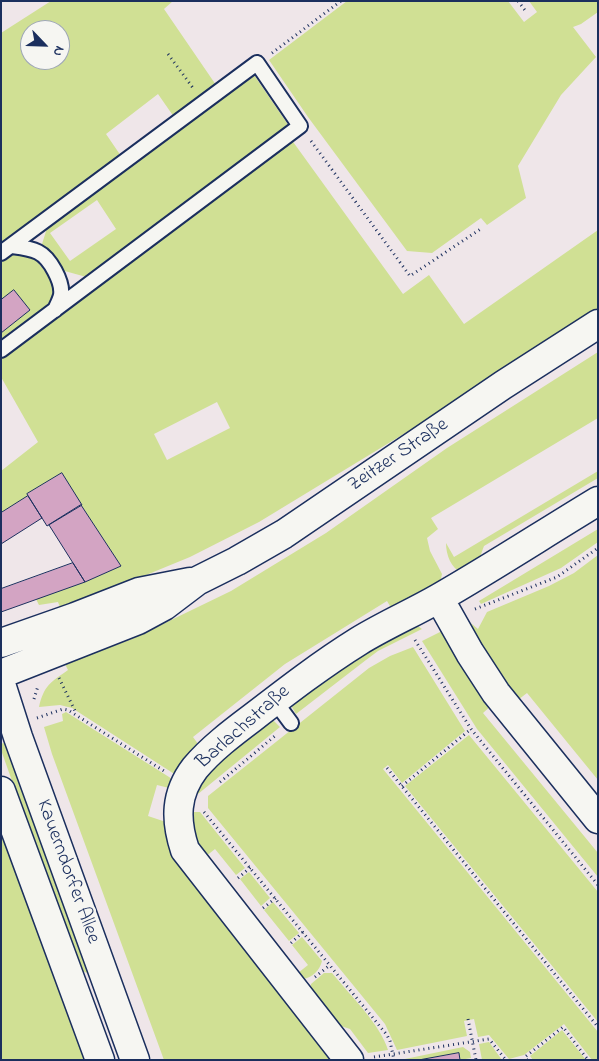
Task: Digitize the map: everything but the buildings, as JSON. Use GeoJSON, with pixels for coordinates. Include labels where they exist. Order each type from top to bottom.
{"type":"FeatureCollection","features":[{"type":"Feature","properties":{"kind":"main road","name":"Zeitzer Straße"},"geometry":{"type":"LineString","coordinates":[[1,674],[138,620],[164,606],[197,581],[284,534],[504,385],[598,324]]}},
{"type":"Feature","properties":{"kind":"main road","name":"Barlachstraße"},"geometry":{"type":"LineString","coordinates":[[359,1059],[185,850],[179,834],[177,815],[180,800],[192,796],[195,769],[209,753],[301,679],[361,640],[445,608],[598,501]]}},
{"type":"Feature","properties":{"kind":"main road","name":"Zeitzer Straße"},"geometry":{"type":"LineString","coordinates":[[1,643],[138,592],[197,581]]}},
{"type":"Feature","properties":{"kind":"main road"},"geometry":{"type":"LineString","coordinates":[[445,608],[470,653],[496,693],[598,819]]}},
{"type":"Feature","properties":{"kind":"main road","name":"Kauerndorfer Allee"},"geometry":{"type":"LineString","coordinates":[[1,684],[18,737],[135,1060]]}},
{"type":"Feature","properties":{"kind":"main road","name":"Kauerndorfer Allee"},"geometry":{"type":"LineString","coordinates":[[1,791],[100,1060]]}},
{"type":"Feature","properties":{"kind":"lane"},"geometry":{"type":"LineString","coordinates":[[1,350],[300,126],[257,63],[6,249]]}},
{"type":"Feature","properties":{"kind":"lane"},"geometry":{"type":"LineString","coordinates":[[6,249],[28,248],[40,253],[51,264],[58,276],[61,294],[55,310]]}},
{"type":"Feature","properties":{"kind":"lane"},"geometry":{"type":"LineString","coordinates":[[274,700],[291,723]]}},
{"type":"Feature","properties":{"kind":"path"},"geometry":{"type":"LineString","coordinates":[[257,63],[342,1]]}},
{"type":"Feature","properties":{"kind":"path"},"geometry":{"type":"LineString","coordinates":[[518,1],[527,13]]}},
{"type":"Feature","properties":{"kind":"path"},"geometry":{"type":"LineString","coordinates":[[168,54],[204,102]]}},
{"type":"Feature","properties":{"kind":"path"},"geometry":{"type":"LineString","coordinates":[[300,126],[410,276],[482,228]]}},
{"type":"Feature","properties":{"kind":"path"},"geometry":{"type":"LineString","coordinates":[[406,644],[415,640],[445,608],[557,577],[598,548]]}},
{"type":"Feature","properties":{"kind":"path"},"geometry":{"type":"LineString","coordinates":[[415,640],[471,729],[598,885]]}},
{"type":"Feature","properties":{"kind":"path"},"geometry":{"type":"LineString","coordinates":[[58,675],[77,714]]}},
{"type":"Feature","properties":{"kind":"path"},"geometry":{"type":"LineString","coordinates":[[32,703],[43,680]]}},
{"type":"Feature","properties":{"kind":"path"},"geometry":{"type":"LineString","coordinates":[[33,711],[34,720],[63,709],[77,714],[192,796],[387,1034],[394,1060]]}},
{"type":"Feature","properties":{"kind":"path"},"geometry":{"type":"LineString","coordinates":[[216,785],[291,723]]}},
{"type":"Feature","properties":{"kind":"path"},"geometry":{"type":"LineString","coordinates":[[402,786],[471,729]]}},
{"type":"Feature","properties":{"kind":"path"},"geometry":{"type":"LineString","coordinates":[[387,768],[598,1027]]}},
{"type":"Feature","properties":{"kind":"path"},"geometry":{"type":"LineString","coordinates":[[468,1019],[476,1060]]}},
{"type":"Feature","properties":{"kind":"path"},"geometry":{"type":"LineString","coordinates":[[527,1060],[524,1057],[563,1027],[588,1060]]}},
{"type":"Feature","properties":{"kind":"path"},"geometry":{"type":"LineString","coordinates":[[359,1059],[489,1039],[506,1060]]}},
{"type":"Feature","properties":{"kind":"green space"},"geometry":{"type":"Polygon","coordinates":[[[51,1],[173,1],[164,9],[216,85],[174,117],[158,94],[106,134],[121,156],[1,245],[1,33],[20,21],[20,70],[70,70],[70,20],[21,20],[51,1]]]}},
{"type":"Feature","properties":{"kind":"green space"},"geometry":{"type":"Polygon","coordinates":[[[347,1],[508,1],[524,22],[537,12],[529,1],[598,1],[598,12],[581,24],[573,27],[596,57],[561,95],[518,166],[526,198],[487,225],[481,218],[432,253],[407,251],[308,117],[269,60],[347,1]]]}},
{"type":"Feature","properties":{"kind":"green space"},"geometry":{"type":"Polygon","coordinates":[[[252,72],[291,129],[90,278],[61,270],[42,244],[48,225],[252,72]],[[97,200],[50,233],[70,261],[116,229],[97,200]]]}},
{"type":"Feature","properties":{"kind":"green space"},"geometry":{"type":"Polygon","coordinates":[[[291,139],[403,294],[429,275],[464,324],[598,230],[598,310],[448,407],[259,522],[190,557],[61,610],[58,602],[39,605],[36,599],[85,582],[121,566],[62,473],[27,494],[28,496],[1,513],[1,471],[38,442],[1,377],[1,357],[291,139]],[[217,402],[154,434],[167,460],[230,428],[217,402]]]}},
{"type":"Feature","properties":{"kind":"green space"},"geometry":{"type":"Polygon","coordinates":[[[12,251],[32,255],[47,273],[53,284],[54,293],[44,310],[36,318],[1,344],[1,333],[30,310],[14,290],[1,300],[1,259],[12,251]]]}},
{"type":"Feature","properties":{"kind":"green space"},"geometry":{"type":"Polygon","coordinates":[[[598,352],[598,418],[431,518],[438,529],[427,538],[430,551],[442,574],[439,587],[393,611],[387,601],[285,664],[193,737],[201,748],[179,777],[72,708],[60,705],[39,707],[43,694],[49,685],[68,670],[65,664],[132,639],[231,591],[326,533],[447,448],[598,352]]]}},
{"type":"Feature","properties":{"kind":"green space"},"geometry":{"type":"Polygon","coordinates":[[[598,471],[598,478],[484,546],[477,565],[462,573],[452,564],[448,556],[446,543],[454,557],[598,471]]]}},
{"type":"Feature","properties":{"kind":"green space"},"geometry":{"type":"Polygon","coordinates":[[[598,529],[598,542],[561,568],[481,604],[479,601],[598,529]]]}},
{"type":"Feature","properties":{"kind":"green space"},"geometry":{"type":"Polygon","coordinates":[[[598,555],[598,780],[527,693],[514,703],[467,620],[478,629],[487,612],[549,586],[574,573],[598,555]]]}},
{"type":"Feature","properties":{"kind":"green space"},"geometry":{"type":"Polygon","coordinates":[[[415,624],[422,629],[378,651],[296,714],[289,702],[352,658],[415,624]]]}},
{"type":"Feature","properties":{"kind":"green space"},"geometry":{"type":"Polygon","coordinates":[[[446,629],[493,704],[483,713],[598,853],[598,877],[477,729],[422,641],[446,629]]]}},
{"type":"Feature","properties":{"kind":"green space"},"geometry":{"type":"Polygon","coordinates":[[[413,647],[465,731],[402,783],[388,765],[383,769],[598,1032],[598,1060],[592,1060],[564,1024],[524,1055],[509,1059],[489,1035],[478,1037],[474,1019],[464,1021],[467,1036],[397,1050],[385,1024],[208,808],[208,796],[369,668],[390,656],[413,647]]]}},
{"type":"Feature","properties":{"kind":"green space"},"geometry":{"type":"Polygon","coordinates":[[[66,712],[177,782],[173,789],[157,785],[148,816],[169,823],[338,1060],[164,1060],[52,754],[44,727],[63,721],[62,714],[66,712]]]}},
{"type":"Feature","properties":{"kind":"green space"},"geometry":{"type":"Polygon","coordinates":[[[270,717],[280,727],[198,794],[193,794],[202,775],[270,717]]]}},
{"type":"Feature","properties":{"kind":"green space"},"geometry":{"type":"Polygon","coordinates":[[[469,735],[598,892],[598,1022],[405,786],[469,735]]]}},
{"type":"Feature","properties":{"kind":"green space"},"geometry":{"type":"Polygon","coordinates":[[[8,741],[90,972],[89,974],[78,966],[1,750],[1,744],[8,741]]]}},
{"type":"Feature","properties":{"kind":"green space"},"geometry":{"type":"Polygon","coordinates":[[[190,812],[200,812],[245,868],[236,875],[215,849],[205,857],[191,832],[190,812]]]}},
{"type":"Feature","properties":{"kind":"green space"},"geometry":{"type":"Polygon","coordinates":[[[1,827],[86,1060],[1,1060],[1,827]]]}},
{"type":"Feature","properties":{"kind":"green space"},"geometry":{"type":"Polygon","coordinates":[[[249,872],[270,898],[261,906],[240,879],[249,872]]]}},
{"type":"Feature","properties":{"kind":"green space"},"geometry":{"type":"Polygon","coordinates":[[[273,902],[299,933],[289,941],[264,910],[273,902]]]}},
{"type":"Feature","properties":{"kind":"green space"},"geometry":{"type":"Polygon","coordinates":[[[302,937],[322,961],[315,973],[303,979],[298,973],[308,965],[292,945],[302,937]]]}},
{"type":"Feature","properties":{"kind":"green space"},"geometry":{"type":"Polygon","coordinates":[[[324,973],[332,973],[364,1010],[379,1030],[388,1050],[368,1053],[350,1029],[338,1025],[310,990],[311,984],[324,973]]]}},
{"type":"Feature","properties":{"kind":"green space"},"geometry":{"type":"Polygon","coordinates":[[[562,1030],[586,1060],[533,1060],[530,1056],[562,1030]]]}},
{"type":"Feature","properties":{"kind":"green space"},"geometry":{"type":"Polygon","coordinates":[[[489,1042],[502,1060],[482,1060],[479,1044],[489,1042]]]}},
{"type":"Feature","properties":{"kind":"green space"},"geometry":{"type":"Polygon","coordinates":[[[463,1047],[470,1052],[471,1058],[460,1060],[458,1053],[419,1060],[400,1060],[463,1047]]]}}]}
